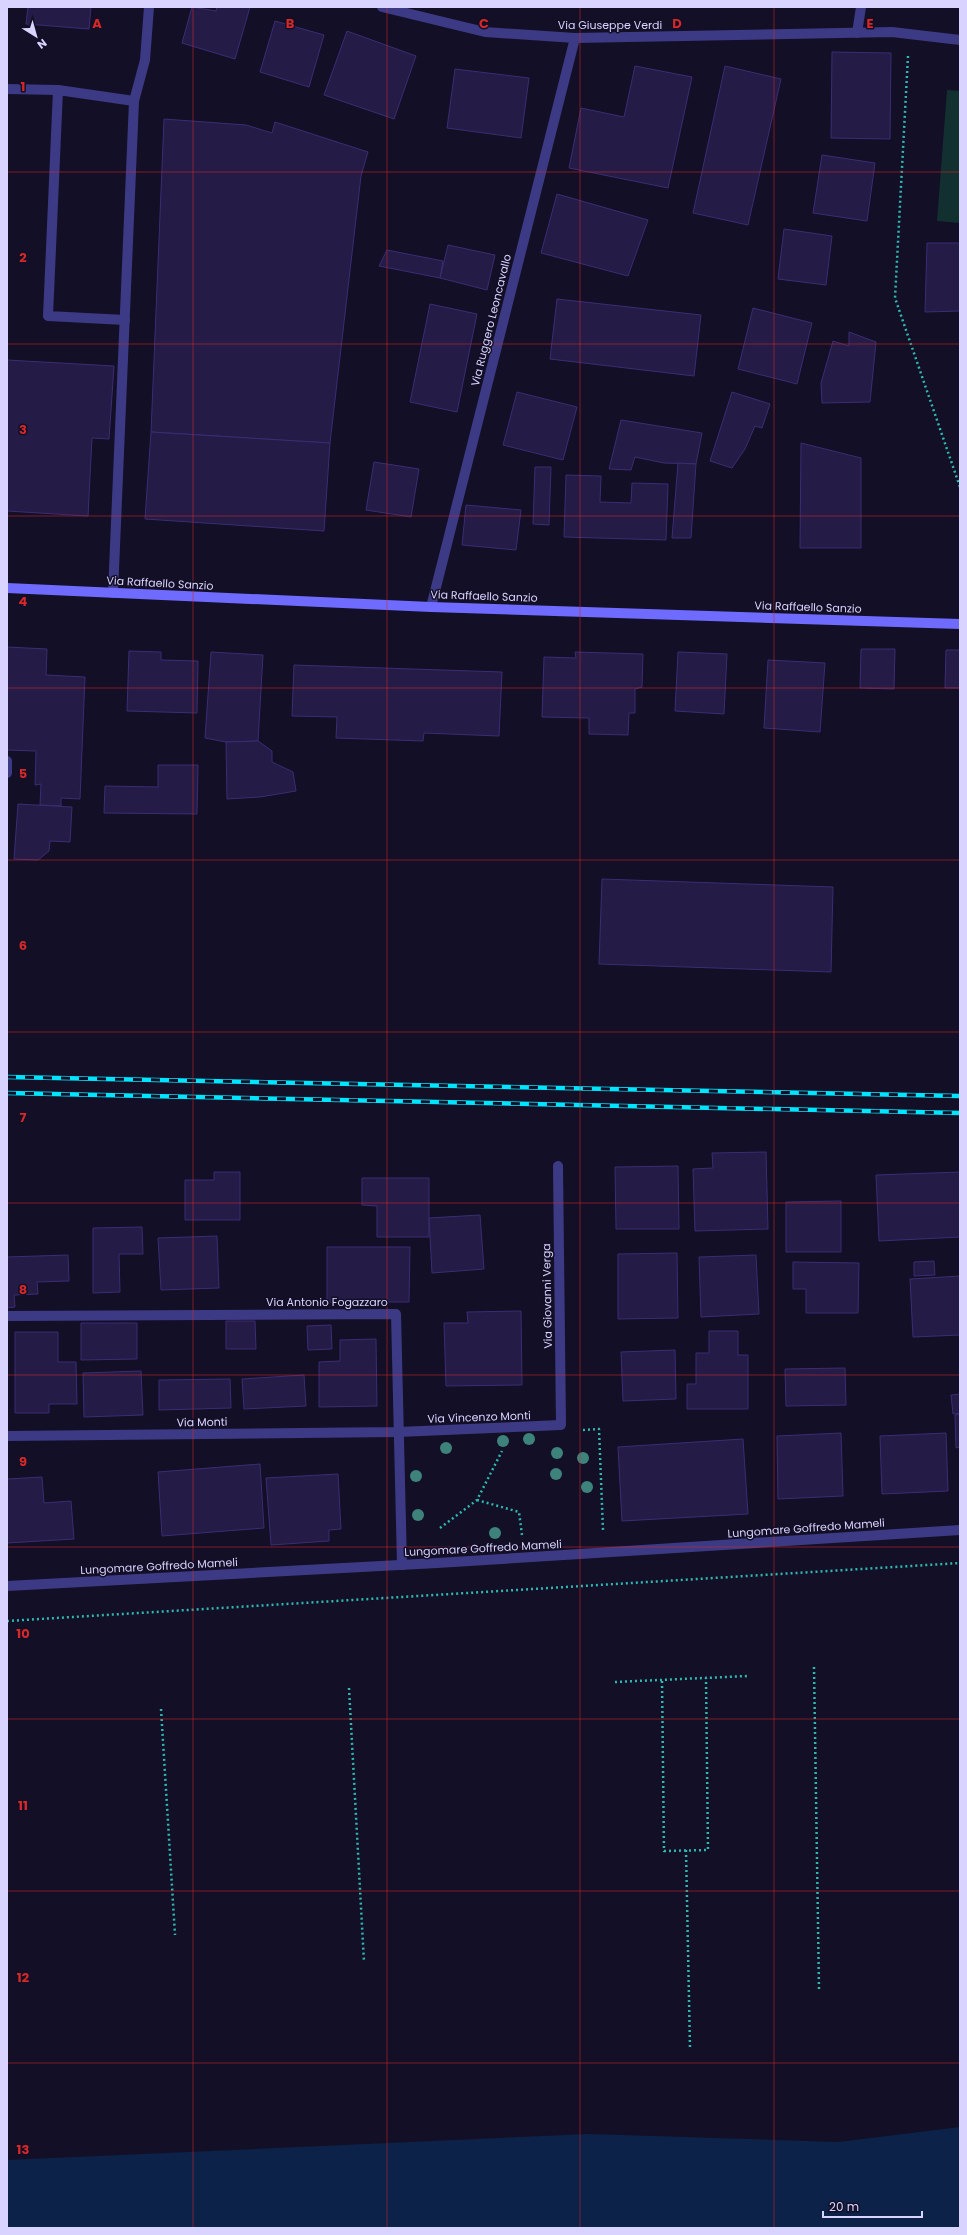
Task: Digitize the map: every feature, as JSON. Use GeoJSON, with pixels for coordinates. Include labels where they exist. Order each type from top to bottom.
{"type":"FeatureCollection","features":[{"type":"Feature","properties":{"kind":"main road","name":"Via Raffaello Sanzio"},"geometry":{"type":"LineString","coordinates":[[7,588],[431,606],[960,624]]}},
{"type":"Feature","properties":{"kind":"street"},"geometry":{"type":"LineString","coordinates":[[113,593],[134,101],[145,60],[149,7]]}},
{"type":"Feature","properties":{"kind":"street","name":"Via Giuseppe Verdi"},"geometry":{"type":"LineString","coordinates":[[382,7],[485,32],[575,38],[892,32],[960,40]]}},
{"type":"Feature","properties":{"kind":"street"},"geometry":{"type":"LineString","coordinates":[[857,33],[861,7]]}},
{"type":"Feature","properties":{"kind":"street","name":"Via Ruggero Leoncavallo"},"geometry":{"type":"LineString","coordinates":[[431,606],[575,38]]}},
{"type":"Feature","properties":{"kind":"street"},"geometry":{"type":"LineString","coordinates":[[7,89],[58,90],[134,101]]}},
{"type":"Feature","properties":{"kind":"street"},"geometry":{"type":"LineString","coordinates":[[58,90],[48,316],[125,320]]}},
{"type":"Feature","properties":{"kind":"street"},"geometry":{"type":"LineString","coordinates":[[7,761],[7,773]]}},
{"type":"Feature","properties":{"kind":"street","name":"Via Giovanni Verga"},"geometry":{"type":"LineString","coordinates":[[558,1166],[561,1425]]}},
{"type":"Feature","properties":{"kind":"street","name":"Via Antonio Fogazzaro"},"geometry":{"type":"LineString","coordinates":[[7,1316],[396,1314],[402,1565]]}},
{"type":"Feature","properties":{"kind":"street","name":"Via Vincenzo Monti"},"geometry":{"type":"LineString","coordinates":[[398,1432],[561,1425]]}},
{"type":"Feature","properties":{"kind":"street","name":"Via Monti"},"geometry":{"type":"LineString","coordinates":[[7,1436],[398,1432]]}},
{"type":"Feature","properties":{"kind":"street","name":"Lungomare Goffredo Mameli"},"geometry":{"type":"LineString","coordinates":[[7,1586],[402,1565],[960,1530]]}},
{"type":"Feature","properties":{"kind":"path"},"geometry":{"type":"LineString","coordinates":[[909,34],[895,298],[960,487]]}},
{"type":"Feature","properties":{"kind":"path"},"geometry":{"type":"LineString","coordinates":[[575,1430],[599,1429],[603,1538]]}},
{"type":"Feature","properties":{"kind":"path"},"geometry":{"type":"LineString","coordinates":[[440,1528],[477,1500],[504,1447]]}},
{"type":"Feature","properties":{"kind":"path"},"geometry":{"type":"LineString","coordinates":[[477,1500],[518,1512],[523,1542]]}},
{"type":"Feature","properties":{"kind":"path"},"geometry":{"type":"LineString","coordinates":[[7,1621],[960,1563]]}},
{"type":"Feature","properties":{"kind":"path"},"geometry":{"type":"LineString","coordinates":[[814,1667],[819,1989]]}},
{"type":"Feature","properties":{"kind":"path"},"geometry":{"type":"LineString","coordinates":[[615,1682],[748,1676]]}},
{"type":"Feature","properties":{"kind":"path"},"geometry":{"type":"LineString","coordinates":[[662,1681],[664,1851],[708,1850],[706,1678]]}},
{"type":"Feature","properties":{"kind":"path"},"geometry":{"type":"LineString","coordinates":[[349,1688],[364,1962]]}},
{"type":"Feature","properties":{"kind":"path"},"geometry":{"type":"LineString","coordinates":[[161,1709],[175,1935]]}},
{"type":"Feature","properties":{"kind":"path"},"geometry":{"type":"LineString","coordinates":[[686,1850],[690,2048]]}},
{"type":"Feature","properties":{"kind":"green space"},"geometry":{"type":"Polygon","coordinates":[[[947,90],[960,91],[960,223],[937,221],[947,90]]]}},
{"type":"Feature","properties":{"kind":"water"},"geometry":{"type":"Polygon","coordinates":[[[960,2127],[960,2228],[7,2228],[7,2160],[589,2134],[838,2142],[960,2127]]]}},
{"type":"Feature","properties":{"kind":"building"},"geometry":{"type":"Polygon","coordinates":[[[28,7],[91,7],[89,29],[26,24],[28,7]]]}},
{"type":"Feature","properties":{"kind":"building"},"geometry":{"type":"Polygon","coordinates":[[[192,7],[216,11],[217,7],[250,7],[235,59],[182,43],[192,7]]]}},
{"type":"Feature","properties":{"kind":"building"},"geometry":{"type":"Polygon","coordinates":[[[275,21],[324,35],[309,87],[260,72],[275,21]]]}},
{"type":"Feature","properties":{"kind":"building"},"geometry":{"type":"Polygon","coordinates":[[[347,31],[416,56],[394,119],[324,95],[347,31]]]}},
{"type":"Feature","properties":{"kind":"building"},"geometry":{"type":"Polygon","coordinates":[[[832,52],[891,53],[890,139],[831,138],[832,52]]]}},
{"type":"Feature","properties":{"kind":"building"},"geometry":{"type":"Polygon","coordinates":[[[635,66],[692,77],[668,188],[569,168],[581,108],[624,117],[635,66]]]}},
{"type":"Feature","properties":{"kind":"building"},"geometry":{"type":"Polygon","coordinates":[[[725,66],[781,79],[748,225],[693,213],[725,66]]]}},
{"type":"Feature","properties":{"kind":"building"},"geometry":{"type":"Polygon","coordinates":[[[455,69],[529,78],[521,138],[447,128],[455,69]]]}},
{"type":"Feature","properties":{"kind":"building"},"geometry":{"type":"Polygon","coordinates":[[[164,119],[246,125],[272,133],[275,122],[368,152],[361,176],[330,443],[151,432],[164,119]]]}},
{"type":"Feature","properties":{"kind":"building"},"geometry":{"type":"Polygon","coordinates":[[[822,155],[875,163],[867,221],[813,213],[822,155]]]}},
{"type":"Feature","properties":{"kind":"building"},"geometry":{"type":"Polygon","coordinates":[[[557,194],[648,220],[628,276],[541,253],[557,194]]]}},
{"type":"Feature","properties":{"kind":"building"},"geometry":{"type":"Polygon","coordinates":[[[784,229],[832,236],[826,285],[778,279],[784,229]]]}},
{"type":"Feature","properties":{"kind":"building"},"geometry":{"type":"Polygon","coordinates":[[[927,243],[960,243],[960,311],[925,312],[927,243]]]}},
{"type":"Feature","properties":{"kind":"building"},"geometry":{"type":"Polygon","coordinates":[[[448,245],[495,255],[487,290],[440,278],[448,245]]]}},
{"type":"Feature","properties":{"kind":"building"},"geometry":{"type":"Polygon","coordinates":[[[387,250],[443,261],[440,278],[379,266],[387,250]]]}},
{"type":"Feature","properties":{"kind":"building"},"geometry":{"type":"Polygon","coordinates":[[[557,299],[701,315],[694,376],[550,359],[557,299]]]}},
{"type":"Feature","properties":{"kind":"building"},"geometry":{"type":"Polygon","coordinates":[[[430,304],[477,314],[457,412],[410,402],[430,304]]]}},
{"type":"Feature","properties":{"kind":"building"},"geometry":{"type":"Polygon","coordinates":[[[753,308],[812,323],[797,384],[738,369],[753,308]]]}},
{"type":"Feature","properties":{"kind":"building"},"geometry":{"type":"Polygon","coordinates":[[[849,332],[876,342],[870,402],[822,403],[821,383],[833,341],[849,346],[849,332]]]}},
{"type":"Feature","properties":{"kind":"building"},"geometry":{"type":"Polygon","coordinates":[[[7,360],[114,366],[109,439],[92,438],[88,516],[7,511],[7,360]]]}},
{"type":"Feature","properties":{"kind":"building"},"geometry":{"type":"Polygon","coordinates":[[[517,392],[577,407],[563,460],[503,445],[517,392]]]}},
{"type":"Feature","properties":{"kind":"building"},"geometry":{"type":"Polygon","coordinates":[[[732,392],[770,404],[762,428],[755,426],[745,449],[732,468],[710,461],[732,392]]]}},
{"type":"Feature","properties":{"kind":"building"},"geometry":{"type":"Polygon","coordinates":[[[621,420],[702,433],[696,464],[664,463],[635,457],[631,470],[609,469],[621,420]]]}},
{"type":"Feature","properties":{"kind":"building"},"geometry":{"type":"Polygon","coordinates":[[[151,432],[330,443],[324,531],[145,519],[151,432]]]}},
{"type":"Feature","properties":{"kind":"building"},"geometry":{"type":"Polygon","coordinates":[[[801,443],[861,458],[861,548],[800,548],[801,443]]]}},
{"type":"Feature","properties":{"kind":"building"},"geometry":{"type":"Polygon","coordinates":[[[374,462],[419,469],[411,517],[366,510],[374,462]]]}},
{"type":"Feature","properties":{"kind":"building"},"geometry":{"type":"Polygon","coordinates":[[[678,463],[696,464],[691,538],[672,538],[678,463]]]}},
{"type":"Feature","properties":{"kind":"building"},"geometry":{"type":"Polygon","coordinates":[[[535,467],[551,467],[549,525],[533,524],[535,467]]]}},
{"type":"Feature","properties":{"kind":"building"},"geometry":{"type":"Polygon","coordinates":[[[566,475],[601,476],[600,502],[631,503],[632,483],[668,484],[666,540],[564,537],[566,475]]]}},
{"type":"Feature","properties":{"kind":"building"},"geometry":{"type":"Polygon","coordinates":[[[466,505],[521,510],[516,550],[462,545],[466,505]]]}},
{"type":"Feature","properties":{"kind":"building"},"geometry":{"type":"Polygon","coordinates":[[[7,647],[47,649],[46,675],[85,677],[80,799],[61,798],[61,806],[40,805],[41,784],[35,785],[36,751],[7,750],[7,647]]]}},
{"type":"Feature","properties":{"kind":"building"},"geometry":{"type":"Polygon","coordinates":[[[861,649],[895,649],[894,689],[860,688],[861,649]]]}},
{"type":"Feature","properties":{"kind":"building"},"geometry":{"type":"Polygon","coordinates":[[[946,650],[960,650],[960,688],[945,688],[946,650]]]}},
{"type":"Feature","properties":{"kind":"building"},"geometry":{"type":"Polygon","coordinates":[[[129,651],[161,652],[161,660],[198,661],[197,713],[127,711],[129,651]]]}},
{"type":"Feature","properties":{"kind":"building"},"geometry":{"type":"Polygon","coordinates":[[[211,652],[263,655],[258,741],[226,742],[205,738],[211,652]]]}},
{"type":"Feature","properties":{"kind":"building"},"geometry":{"type":"Polygon","coordinates":[[[575,652],[643,654],[642,687],[635,689],[635,713],[629,713],[628,735],[589,734],[589,718],[542,717],[544,657],[576,658],[575,652]]]}},
{"type":"Feature","properties":{"kind":"building"},"geometry":{"type":"Polygon","coordinates":[[[678,652],[727,654],[724,714],[675,711],[678,652]]]}},
{"type":"Feature","properties":{"kind":"building"},"geometry":{"type":"Polygon","coordinates":[[[768,660],[825,663],[820,732],[764,728],[768,660]]]}},
{"type":"Feature","properties":{"kind":"building"},"geometry":{"type":"Polygon","coordinates":[[[294,665],[502,672],[499,736],[424,733],[423,741],[336,738],[337,717],[292,716],[294,665]]]}},
{"type":"Feature","properties":{"kind":"building"},"geometry":{"type":"Polygon","coordinates":[[[258,741],[272,751],[272,762],[293,772],[296,791],[260,797],[227,799],[226,742],[258,741]]]}},
{"type":"Feature","properties":{"kind":"building"},"geometry":{"type":"Polygon","coordinates":[[[158,765],[198,765],[197,814],[104,813],[105,786],[158,787],[158,765]]]}},
{"type":"Feature","properties":{"kind":"building"},"geometry":{"type":"Polygon","coordinates":[[[18,804],[72,807],[70,842],[50,841],[49,851],[38,860],[14,859],[18,804]]]}},
{"type":"Feature","properties":{"kind":"building"},"geometry":{"type":"Polygon","coordinates":[[[602,879],[833,887],[831,972],[599,964],[602,879]]]}},
{"type":"Feature","properties":{"kind":"building"},"geometry":{"type":"Polygon","coordinates":[[[766,1152],[768,1229],[695,1231],[693,1169],[713,1168],[712,1153],[766,1152]]]}},
{"type":"Feature","properties":{"kind":"building"},"geometry":{"type":"Polygon","coordinates":[[[678,1166],[679,1229],[616,1229],[615,1167],[678,1166]]]}},
{"type":"Feature","properties":{"kind":"building"},"geometry":{"type":"Polygon","coordinates":[[[214,1172],[240,1172],[240,1220],[185,1220],[185,1180],[214,1180],[214,1172]]]}},
{"type":"Feature","properties":{"kind":"building"},"geometry":{"type":"Polygon","coordinates":[[[960,1172],[960,1237],[879,1241],[876,1175],[960,1172]]]}},
{"type":"Feature","properties":{"kind":"building"},"geometry":{"type":"Polygon","coordinates":[[[362,1178],[429,1178],[429,1237],[377,1237],[377,1206],[362,1205],[362,1178]]]}},
{"type":"Feature","properties":{"kind":"building"},"geometry":{"type":"Polygon","coordinates":[[[841,1201],[841,1252],[786,1252],[786,1202],[841,1201]]]}},
{"type":"Feature","properties":{"kind":"building"},"geometry":{"type":"Polygon","coordinates":[[[480,1215],[484,1269],[432,1273],[429,1218],[480,1215]]]}},
{"type":"Feature","properties":{"kind":"building"},"geometry":{"type":"Polygon","coordinates":[[[142,1227],[143,1254],[119,1254],[120,1292],[93,1293],[93,1228],[142,1227]]]}},
{"type":"Feature","properties":{"kind":"building"},"geometry":{"type":"Polygon","coordinates":[[[217,1236],[219,1288],[161,1290],[158,1238],[217,1236]]]}},
{"type":"Feature","properties":{"kind":"building"},"geometry":{"type":"Polygon","coordinates":[[[327,1247],[410,1247],[409,1302],[327,1302],[327,1247]]]}},
{"type":"Feature","properties":{"kind":"building"},"geometry":{"type":"Polygon","coordinates":[[[677,1253],[678,1318],[618,1319],[618,1254],[677,1253]]]}},
{"type":"Feature","properties":{"kind":"building"},"geometry":{"type":"Polygon","coordinates":[[[68,1255],[69,1281],[37,1282],[38,1294],[14,1295],[15,1307],[7,1308],[7,1257],[68,1255]]]}},
{"type":"Feature","properties":{"kind":"building"},"geometry":{"type":"Polygon","coordinates":[[[756,1255],[759,1314],[701,1317],[699,1257],[756,1255]]]}},
{"type":"Feature","properties":{"kind":"building"},"geometry":{"type":"Polygon","coordinates":[[[934,1261],[935,1275],[914,1276],[914,1262],[934,1261]]]}},
{"type":"Feature","properties":{"kind":"building"},"geometry":{"type":"Polygon","coordinates":[[[793,1262],[859,1263],[858,1313],[806,1313],[806,1289],[793,1289],[793,1262]]]}},
{"type":"Feature","properties":{"kind":"building"},"geometry":{"type":"Polygon","coordinates":[[[960,1276],[960,1335],[913,1337],[910,1279],[960,1276]]]}},
{"type":"Feature","properties":{"kind":"building"},"geometry":{"type":"Polygon","coordinates":[[[521,1311],[522,1385],[446,1386],[444,1323],[468,1323],[467,1312],[521,1311]]]}},
{"type":"Feature","properties":{"kind":"building"},"geometry":{"type":"Polygon","coordinates":[[[226,1321],[255,1321],[256,1349],[226,1349],[226,1321]]]}},
{"type":"Feature","properties":{"kind":"building"},"geometry":{"type":"Polygon","coordinates":[[[81,1323],[137,1323],[137,1359],[81,1360],[81,1323]]]}},
{"type":"Feature","properties":{"kind":"building"},"geometry":{"type":"Polygon","coordinates":[[[331,1325],[332,1349],[308,1350],[307,1326],[331,1325]]]}},
{"type":"Feature","properties":{"kind":"building"},"geometry":{"type":"Polygon","coordinates":[[[709,1331],[738,1331],[738,1355],[748,1355],[748,1409],[687,1409],[687,1384],[696,1384],[696,1353],[709,1353],[709,1331]]]}},
{"type":"Feature","properties":{"kind":"building"},"geometry":{"type":"Polygon","coordinates":[[[15,1332],[58,1332],[58,1362],[76,1362],[77,1404],[49,1404],[49,1413],[15,1413],[15,1332]]]}},
{"type":"Feature","properties":{"kind":"building"},"geometry":{"type":"Polygon","coordinates":[[[376,1339],[377,1406],[319,1407],[319,1362],[340,1361],[340,1340],[376,1339]]]}},
{"type":"Feature","properties":{"kind":"building"},"geometry":{"type":"Polygon","coordinates":[[[675,1350],[676,1399],[623,1401],[621,1352],[675,1350]]]}},
{"type":"Feature","properties":{"kind":"building"},"geometry":{"type":"Polygon","coordinates":[[[845,1368],[846,1405],[786,1406],[785,1369],[845,1368]]]}},
{"type":"Feature","properties":{"kind":"building"},"geometry":{"type":"Polygon","coordinates":[[[141,1371],[143,1415],[84,1417],[83,1373],[141,1371]]]}},
{"type":"Feature","properties":{"kind":"building"},"geometry":{"type":"Polygon","coordinates":[[[304,1375],[306,1406],[244,1409],[242,1379],[304,1375]]]}},
{"type":"Feature","properties":{"kind":"building"},"geometry":{"type":"Polygon","coordinates":[[[230,1379],[231,1408],[159,1410],[159,1380],[230,1379]]]}},
{"type":"Feature","properties":{"kind":"building"},"geometry":{"type":"Polygon","coordinates":[[[960,1394],[960,1413],[953,1414],[951,1395],[960,1394]]]}},
{"type":"Feature","properties":{"kind":"building"},"geometry":{"type":"Polygon","coordinates":[[[960,1414],[960,1447],[956,1448],[955,1415],[960,1414]]]}},
{"type":"Feature","properties":{"kind":"building"},"geometry":{"type":"Polygon","coordinates":[[[841,1433],[843,1496],[778,1499],[777,1436],[841,1433]]]}},
{"type":"Feature","properties":{"kind":"building"},"geometry":{"type":"Polygon","coordinates":[[[946,1433],[948,1491],[882,1494],[880,1436],[946,1433]]]}},
{"type":"Feature","properties":{"kind":"building"},"geometry":{"type":"Polygon","coordinates":[[[743,1439],[748,1514],[622,1521],[618,1447],[743,1439]]]}},
{"type":"Feature","properties":{"kind":"building"},"geometry":{"type":"Polygon","coordinates":[[[260,1464],[264,1528],[162,1536],[158,1472],[260,1464]]]}},
{"type":"Feature","properties":{"kind":"building"},"geometry":{"type":"Polygon","coordinates":[[[338,1474],[341,1529],[329,1530],[329,1541],[271,1545],[266,1478],[338,1474]]]}},
{"type":"Feature","properties":{"kind":"building"},"geometry":{"type":"Polygon","coordinates":[[[42,1477],[44,1503],[71,1501],[74,1539],[7,1543],[7,1479],[42,1477]]]}},
{"type":"Feature","properties":{"kind":"railway"},"geometry":{"type":"LineString","coordinates":[[7,1077],[960,1096]]}},
{"type":"Feature","properties":{"kind":"railway"},"geometry":{"type":"LineString","coordinates":[[7,1093],[960,1113]]}}]}
